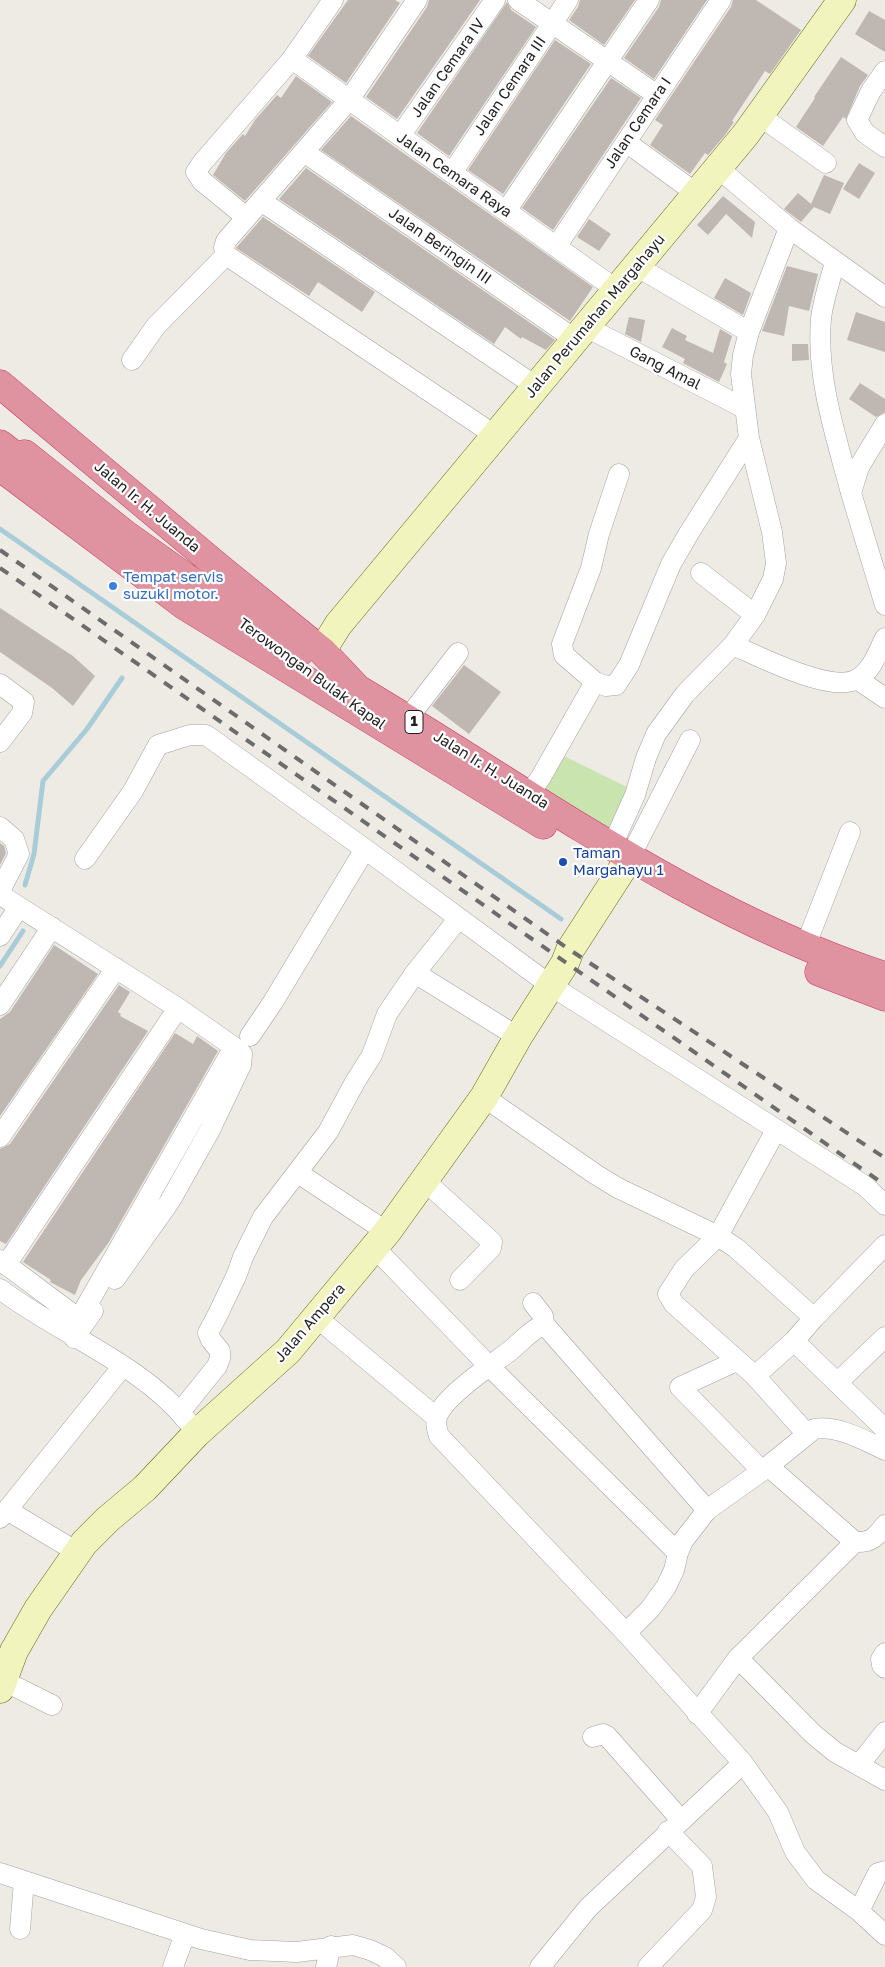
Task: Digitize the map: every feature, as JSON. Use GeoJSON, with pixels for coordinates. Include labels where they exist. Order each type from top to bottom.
{"type":"FeatureCollection","features":[{"type":"Feature","properties":{"kind":"highway","name":"Jalan Ir. H. Juanda"},"geometry":{"type":"LineString","coordinates":[[0,384],[221,569],[330,638],[358,689],[408,731],[529,794],[621,858],[805,947],[885,976]]}},
{"type":"Feature","properties":{"kind":"highway","name":"Terowongan Bulak Kapal"},"geometry":{"type":"LineString","coordinates":[[0,434],[125,534],[204,590],[358,689]]}},
{"type":"Feature","properties":{"kind":"highway","name":"Terowongan Bulak Kapal"},"geometry":{"type":"LineString","coordinates":[[0,444],[130,542],[408,731]]}},
{"type":"Feature","properties":{"kind":"highway","name":"Jalan Ir. H. Juanda"},"geometry":{"type":"LineString","coordinates":[[0,467],[185,606],[408,731],[621,858],[760,946],[798,964],[885,997]]}},
{"type":"Feature","properties":{"kind":"street"},"geometry":{"type":"LineString","coordinates":[[246,218],[202,181],[196,172],[292,59],[333,0]]}},
{"type":"Feature","properties":{"kind":"street"},"geometry":{"type":"LineString","coordinates":[[417,0],[350,100],[226,241],[224,248],[226,255],[496,436]]}},
{"type":"Feature","properties":{"kind":"street","name":"Jalan Cemara IV"},"geometry":{"type":"LineString","coordinates":[[400,136],[495,0]]}},
{"type":"Feature","properties":{"kind":"street"},"geometry":{"type":"LineString","coordinates":[[518,0],[658,95]]}},
{"type":"Feature","properties":{"kind":"street","name":"Jalan Cemara III"},"geometry":{"type":"LineString","coordinates":[[452,173],[568,0]]}},
{"type":"Feature","properties":{"kind":"street"},"geometry":{"type":"LineString","coordinates":[[506,211],[649,0]]}},
{"type":"Feature","properties":{"kind":"street","name":"Jalan Cemara I"},"geometry":{"type":"LineString","coordinates":[[556,247],[721,0]]}},
{"type":"Feature","properties":{"kind":"street","name":"Jalan Perumahan Margahayu"},"geometry":{"type":"LineString","coordinates":[[330,638],[537,386],[596,336],[617,290],[651,275],[697,194],[725,174],[760,116],[842,0]]}},
{"type":"Feature","properties":{"kind":"street","name":"Jalan Cemara Raya"},"geometry":{"type":"LineString","coordinates":[[292,59],[617,290]]}},
{"type":"Feature","properties":{"kind":"street"},"geometry":{"type":"LineString","coordinates":[[885,71],[871,91],[857,120],[865,133],[885,146]]}},
{"type":"Feature","properties":{"kind":"street"},"geometry":{"type":"LineString","coordinates":[[760,116],[826,163]]}},
{"type":"Feature","properties":{"kind":"street"},"geometry":{"type":"LineString","coordinates":[[626,142],[697,194]]}},
{"type":"Feature","properties":{"kind":"street","name":"Jalan Beringin III"},"geometry":{"type":"LineString","coordinates":[[304,152],[596,336]]}},
{"type":"Feature","properties":{"kind":"street"},"geometry":{"type":"LineString","coordinates":[[725,174],[789,228],[885,297]]}},
{"type":"Feature","properties":{"kind":"street"},"geometry":{"type":"LineString","coordinates":[[261,201],[537,386]]}},
{"type":"Feature","properties":{"kind":"street"},"geometry":{"type":"LineString","coordinates":[[621,858],[635,795],[646,758],[656,734],[685,694],[733,645],[755,615],[773,579],[776,563],[772,532],[749,438],[741,374],[743,355],[749,332],[789,228]]}},
{"type":"Feature","properties":{"kind":"street"},"geometry":{"type":"LineString","coordinates":[[132,360],[156,326],[226,255]]}},
{"type":"Feature","properties":{"kind":"street"},"geometry":{"type":"LineString","coordinates":[[835,262],[821,318],[821,355],[828,404],[851,493],[885,605]]}},
{"type":"Feature","properties":{"kind":"street"},"geometry":{"type":"LineString","coordinates":[[651,275],[749,332]]}},
{"type":"Feature","properties":{"kind":"street","name":"Gang Amal"},"geometry":{"type":"LineString","coordinates":[[596,336],[744,408]]}},
{"type":"Feature","properties":{"kind":"street"},"geometry":{"type":"LineString","coordinates":[[851,493],[859,467],[885,424]]}},
{"type":"Feature","properties":{"kind":"street"},"geometry":{"type":"LineString","coordinates":[[619,474],[599,534],[591,568],[562,644],[564,655],[579,670],[596,682],[606,686],[616,685],[629,665],[672,564],[749,438]]}},
{"type":"Feature","properties":{"kind":"street"},"geometry":{"type":"LineString","coordinates":[[701,573],[755,615]]}},
{"type":"Feature","properties":{"kind":"street"},"geometry":{"type":"LineString","coordinates":[[733,645],[795,673],[848,683],[857,679],[872,664],[885,638]]}},
{"type":"Feature","properties":{"kind":"street"},"geometry":{"type":"LineString","coordinates":[[408,731],[458,653]]}},
{"type":"Feature","properties":{"kind":"street"},"geometry":{"type":"LineString","coordinates":[[857,679],[885,698]]}},
{"type":"Feature","properties":{"kind":"street"},"geometry":{"type":"LineString","coordinates":[[529,794],[541,777],[596,682]]}},
{"type":"Feature","properties":{"kind":"street"},"geometry":{"type":"LineString","coordinates":[[0,684],[24,702],[22,713],[0,742]]}},
{"type":"Feature","properties":{"kind":"street"},"geometry":{"type":"LineString","coordinates":[[85,859],[134,791],[158,745],[190,735],[206,735],[550,985],[865,1186],[885,1204]]}},
{"type":"Feature","properties":{"kind":"street"},"geometry":{"type":"LineString","coordinates":[[621,858],[690,740]]}},
{"type":"Feature","properties":{"kind":"street"},"geometry":{"type":"LineString","coordinates":[[0,827],[14,839],[19,854],[1,889],[2,896],[178,1008],[242,1041]]}},
{"type":"Feature","properties":{"kind":"street"},"geometry":{"type":"LineString","coordinates":[[805,947],[850,832]]}},
{"type":"Feature","properties":{"kind":"street"},"geometry":{"type":"LineString","coordinates":[[178,1008],[3,1263],[80,1319],[242,1041],[273,1002],[365,849]]}},
{"type":"Feature","properties":{"kind":"street","name":"Jalan Ampera"},"geometry":{"type":"LineString","coordinates":[[1,1683],[14,1651],[38,1609],[77,1552],[108,1519],[145,1488],[197,1433],[288,1351],[380,1240],[425,1181],[484,1097],[564,963],[621,858]]}},
{"type":"Feature","properties":{"kind":"street"},"geometry":{"type":"LineString","coordinates":[[0,936],[19,908]]}},
{"type":"Feature","properties":{"kind":"street"},"geometry":{"type":"LineString","coordinates":[[180,1412],[217,1366],[220,1351],[208,1333],[237,1274],[242,1257],[263,1217],[328,1132],[354,1082],[372,1055],[387,1014],[415,973],[459,918]]}},
{"type":"Feature","properties":{"kind":"street"},"geometry":{"type":"LineString","coordinates":[[0,1005],[52,927]]}},
{"type":"Feature","properties":{"kind":"street"},"geometry":{"type":"LineString","coordinates":[[0,1137],[116,968]]}},
{"type":"Feature","properties":{"kind":"street"},"geometry":{"type":"LineString","coordinates":[[415,973],[518,1038]]}},
{"type":"Feature","properties":{"kind":"street"},"geometry":{"type":"LineString","coordinates":[[74,1338],[170,1201],[210,1130],[241,1065],[242,1041]]}},
{"type":"Feature","properties":{"kind":"street"},"geometry":{"type":"LineString","coordinates":[[484,1097],[618,1188],[718,1236],[736,1248],[814,1318]]}},
{"type":"Feature","properties":{"kind":"street"},"geometry":{"type":"LineString","coordinates":[[776,1130],[718,1236],[684,1269],[668,1294],[674,1304],[755,1376],[807,1434]]}},
{"type":"Feature","properties":{"kind":"street"},"geometry":{"type":"LineString","coordinates":[[298,1173],[380,1240],[488,1365],[678,1553]]}},
{"type":"Feature","properties":{"kind":"street"},"geometry":{"type":"LineString","coordinates":[[425,1181],[492,1242],[491,1248],[460,1280]]}},
{"type":"Feature","properties":{"kind":"street"},"geometry":{"type":"LineString","coordinates":[[755,1376],[794,1341],[885,1246]]}},
{"type":"Feature","properties":{"kind":"street"},"geometry":{"type":"LineString","coordinates":[[4,1299],[123,1366],[159,1393],[180,1412],[197,1433]]}},
{"type":"Feature","properties":{"kind":"street"},"geometry":{"type":"LineString","coordinates":[[533,1303],[543,1316],[544,1324],[707,1510]]}},
{"type":"Feature","properties":{"kind":"street"},"geometry":{"type":"LineString","coordinates":[[316,1317],[437,1418]]}},
{"type":"Feature","properties":{"kind":"street"},"geometry":{"type":"LineString","coordinates":[[544,1324],[537,1327],[509,1351],[488,1365],[446,1404],[437,1418],[436,1430],[439,1436],[626,1632],[742,1763],[778,1812],[796,1852],[816,1880],[859,1911],[885,1935]]}},
{"type":"Feature","properties":{"kind":"street"},"geometry":{"type":"LineString","coordinates":[[837,1383],[885,1337]]}},
{"type":"Feature","properties":{"kind":"street"},"geometry":{"type":"LineString","coordinates":[[794,1341],[837,1383],[882,1438]]}},
{"type":"Feature","properties":{"kind":"street"},"geometry":{"type":"LineString","coordinates":[[735,1359],[730,1364],[680,1387],[765,1468],[855,1542],[865,1543],[874,1539],[885,1525]]}},
{"type":"Feature","properties":{"kind":"street"},"geometry":{"type":"LineString","coordinates":[[77,1552],[3,1514],[123,1366]]}},
{"type":"Feature","properties":{"kind":"street"},"geometry":{"type":"LineString","coordinates":[[626,1632],[650,1609],[666,1587],[674,1570],[683,1541],[707,1510],[765,1468],[807,1434],[814,1429],[823,1428],[882,1438]]}},
{"type":"Feature","properties":{"kind":"street"},"geometry":{"type":"LineString","coordinates":[[697,1714],[738,1658],[855,1542]]}},
{"type":"Feature","properties":{"kind":"street"},"geometry":{"type":"LineString","coordinates":[[885,1653],[881,1659],[882,1665],[885,1668]]}},
{"type":"Feature","properties":{"kind":"street"},"geometry":{"type":"LineString","coordinates":[[738,1658],[813,1734],[835,1752],[885,1780]]}},
{"type":"Feature","properties":{"kind":"street"},"geometry":{"type":"LineString","coordinates":[[1,1683],[52,1705]]}},
{"type":"Feature","properties":{"kind":"street"},"geometry":{"type":"LineString","coordinates":[[859,1765],[885,1732]]}},
{"type":"Feature","properties":{"kind":"street"},"geometry":{"type":"LineString","coordinates":[[593,1737],[603,1734],[608,1736],[702,1866],[706,1897],[702,1910],[648,1967]]}},
{"type":"Feature","properties":{"kind":"street"},"geometry":{"type":"LineString","coordinates":[[540,1967],[588,1908],[742,1763]]}},
{"type":"Feature","properties":{"kind":"street"},"geometry":{"type":"LineString","coordinates":[[859,1911],[878,1874],[885,1871]]}},
{"type":"Feature","properties":{"kind":"street"},"geometry":{"type":"LineString","coordinates":[[0,1873],[185,1934],[250,1950],[297,1952],[331,1946],[353,1945],[384,1957],[396,1967]]}},
{"type":"Feature","properties":{"kind":"street"},"geometry":{"type":"LineString","coordinates":[[20,1929],[24,1881]]}},
{"type":"Feature","properties":{"kind":"street"},"geometry":{"type":"LineString","coordinates":[[173,1967],[185,1934]]}},
{"type":"Feature","properties":{"kind":"street"},"geometry":{"type":"LineString","coordinates":[[326,1967],[331,1946]]}},
{"type":"Feature","properties":{"kind":"green space"},"geometry":{"type":"Polygon","coordinates":[[[564,756],[629,788],[608,834],[544,789],[564,756]]]}},
{"type":"Feature","properties":{"kind":"building"},"geometry":{"type":"Polygon","coordinates":[[[348,0],[395,0],[400,3],[346,83],[308,56],[348,0]]]}},
{"type":"Feature","properties":{"kind":"building"},"geometry":{"type":"Polygon","coordinates":[[[429,0],[480,0],[397,119],[366,97],[427,7],[429,0]]]}},
{"type":"Feature","properties":{"kind":"building"},"geometry":{"type":"Polygon","coordinates":[[[580,0],[635,0],[604,45],[569,20],[578,7],[580,0]]]}},
{"type":"Feature","properties":{"kind":"building"},"geometry":{"type":"Polygon","coordinates":[[[661,0],[707,0],[654,79],[624,58],[659,7],[661,0]]]}},
{"type":"Feature","properties":{"kind":"building"},"geometry":{"type":"Polygon","coordinates":[[[733,0],[756,0],[801,30],[770,74],[765,71],[725,135],[708,155],[705,153],[690,174],[650,145],[663,125],[655,120],[731,7],[733,0]]]}},
{"type":"Feature","properties":{"kind":"building"},"geometry":{"type":"Polygon","coordinates":[[[507,2],[511,10],[536,27],[449,156],[417,133],[507,2]]]}},
{"type":"Feature","properties":{"kind":"building"},"geometry":{"type":"Polygon","coordinates":[[[869,11],[885,20],[885,52],[855,34],[869,11]]]}},
{"type":"Feature","properties":{"kind":"building"},"geometry":{"type":"Polygon","coordinates":[[[555,40],[591,64],[503,194],[468,170],[555,40]]]}},
{"type":"Feature","properties":{"kind":"building"},"geometry":{"type":"Polygon","coordinates":[[[841,57],[868,75],[860,86],[846,119],[843,117],[823,146],[796,127],[841,57]]]}},
{"type":"Feature","properties":{"kind":"building"},"geometry":{"type":"Polygon","coordinates":[[[296,76],[332,102],[245,201],[213,175],[226,153],[243,134],[245,136],[255,120],[277,95],[281,98],[296,76]]]}},
{"type":"Feature","properties":{"kind":"building"},"geometry":{"type":"Polygon","coordinates":[[[611,78],[641,98],[553,230],[522,208],[611,78]]]}},
{"type":"Feature","properties":{"kind":"building"},"geometry":{"type":"Polygon","coordinates":[[[351,116],[593,287],[570,321],[321,150],[351,116]]]}},
{"type":"Feature","properties":{"kind":"building"},"geometry":{"type":"Polygon","coordinates":[[[859,163],[875,173],[859,199],[843,189],[859,163]]]}},
{"type":"Feature","properties":{"kind":"building"},"geometry":{"type":"Polygon","coordinates":[[[306,168],[555,340],[546,350],[522,337],[521,339],[505,327],[494,344],[279,199],[306,168]]]}},
{"type":"Feature","properties":{"kind":"building"},"geometry":{"type":"Polygon","coordinates":[[[824,175],[844,183],[830,214],[814,207],[801,222],[784,209],[798,193],[811,204],[824,175]]]}},
{"type":"Feature","properties":{"kind":"building"},"geometry":{"type":"Polygon","coordinates":[[[723,196],[755,222],[752,238],[726,214],[708,235],[697,225],[723,196]]]}},
{"type":"Feature","properties":{"kind":"building"},"geometry":{"type":"Polygon","coordinates":[[[263,217],[375,292],[362,312],[318,282],[309,296],[236,248],[263,217]]]}},
{"type":"Feature","properties":{"kind":"building"},"geometry":{"type":"Polygon","coordinates":[[[589,219],[611,234],[599,251],[577,237],[589,219]]]}},
{"type":"Feature","properties":{"kind":"building"},"geometry":{"type":"Polygon","coordinates":[[[787,266],[818,274],[809,311],[789,306],[784,336],[762,331],[787,266]]]}},
{"type":"Feature","properties":{"kind":"building"},"geometry":{"type":"Polygon","coordinates":[[[725,278],[751,293],[743,315],[714,298],[725,278]]]}},
{"type":"Feature","properties":{"kind":"building"},"geometry":{"type":"Polygon","coordinates":[[[856,312],[885,322],[885,352],[847,340],[856,312]]]}},
{"type":"Feature","properties":{"kind":"building"},"geometry":{"type":"Polygon","coordinates":[[[629,317],[645,320],[641,342],[625,334],[629,317]]]}},
{"type":"Feature","properties":{"kind":"building"},"geometry":{"type":"Polygon","coordinates":[[[672,328],[687,336],[685,340],[713,353],[720,329],[732,336],[724,362],[727,364],[719,382],[683,363],[685,359],[662,347],[672,328]]]}},
{"type":"Feature","properties":{"kind":"building"},"geometry":{"type":"Polygon","coordinates":[[[792,344],[808,344],[809,360],[792,361],[792,344]]]}},
{"type":"Feature","properties":{"kind":"building"},"geometry":{"type":"Polygon","coordinates":[[[860,383],[885,399],[885,412],[876,417],[849,399],[860,383]]]}},
{"type":"Feature","properties":{"kind":"building"},"geometry":{"type":"Polygon","coordinates":[[[0,608],[73,656],[95,676],[73,706],[52,688],[0,652],[0,608]]]}},
{"type":"Feature","properties":{"kind":"building"},"geometry":{"type":"Polygon","coordinates":[[[464,665],[501,692],[469,734],[432,706],[464,665]]]}},
{"type":"Feature","properties":{"kind":"building"},"geometry":{"type":"Polygon","coordinates":[[[0,843],[4,846],[6,853],[0,865],[0,843]]]}},
{"type":"Feature","properties":{"kind":"building"},"geometry":{"type":"Polygon","coordinates":[[[54,945],[98,974],[0,1116],[0,1019],[10,1012],[54,945]]]}},
{"type":"Feature","properties":{"kind":"building"},"geometry":{"type":"Polygon","coordinates":[[[119,985],[130,992],[118,1012],[121,1014],[120,1016],[148,1031],[6,1244],[0,1241],[0,1149],[10,1144],[119,985]]]}},
{"type":"Feature","properties":{"kind":"building"},"geometry":{"type":"Polygon","coordinates":[[[175,1033],[193,1044],[197,1036],[218,1051],[109,1242],[81,1280],[75,1295],[50,1282],[51,1280],[23,1262],[175,1033]]]}},
{"type":"Feature","properties":{"kind":"waterway"},"geometry":{"type":"LineString","coordinates":[[0,529],[561,919]]}},
{"type":"Feature","properties":{"kind":"waterway"},"geometry":{"type":"LineString","coordinates":[[25,885],[34,854],[43,781],[87,729],[122,678]]}},
{"type":"Feature","properties":{"kind":"waterway"},"geometry":{"type":"LineString","coordinates":[[0,966],[23,931]]}},
{"type":"Feature","properties":{"kind":"railway"},"geometry":{"type":"LineString","coordinates":[[0,550],[570,950],[885,1158]]}},
{"type":"Feature","properties":{"kind":"railway"},"geometry":{"type":"LineString","coordinates":[[0,568],[885,1185]]}},
{"type":"Feature","properties":{"kind":"place","name":"Tempat servis suzuki motor."},"geometry":{"type":"Point","coordinates":[113,586]}},
{"type":"Feature","properties":{"kind":"place","name":"Taman Margahayu 1"},"geometry":{"type":"Point","coordinates":[563,862]}}]}
